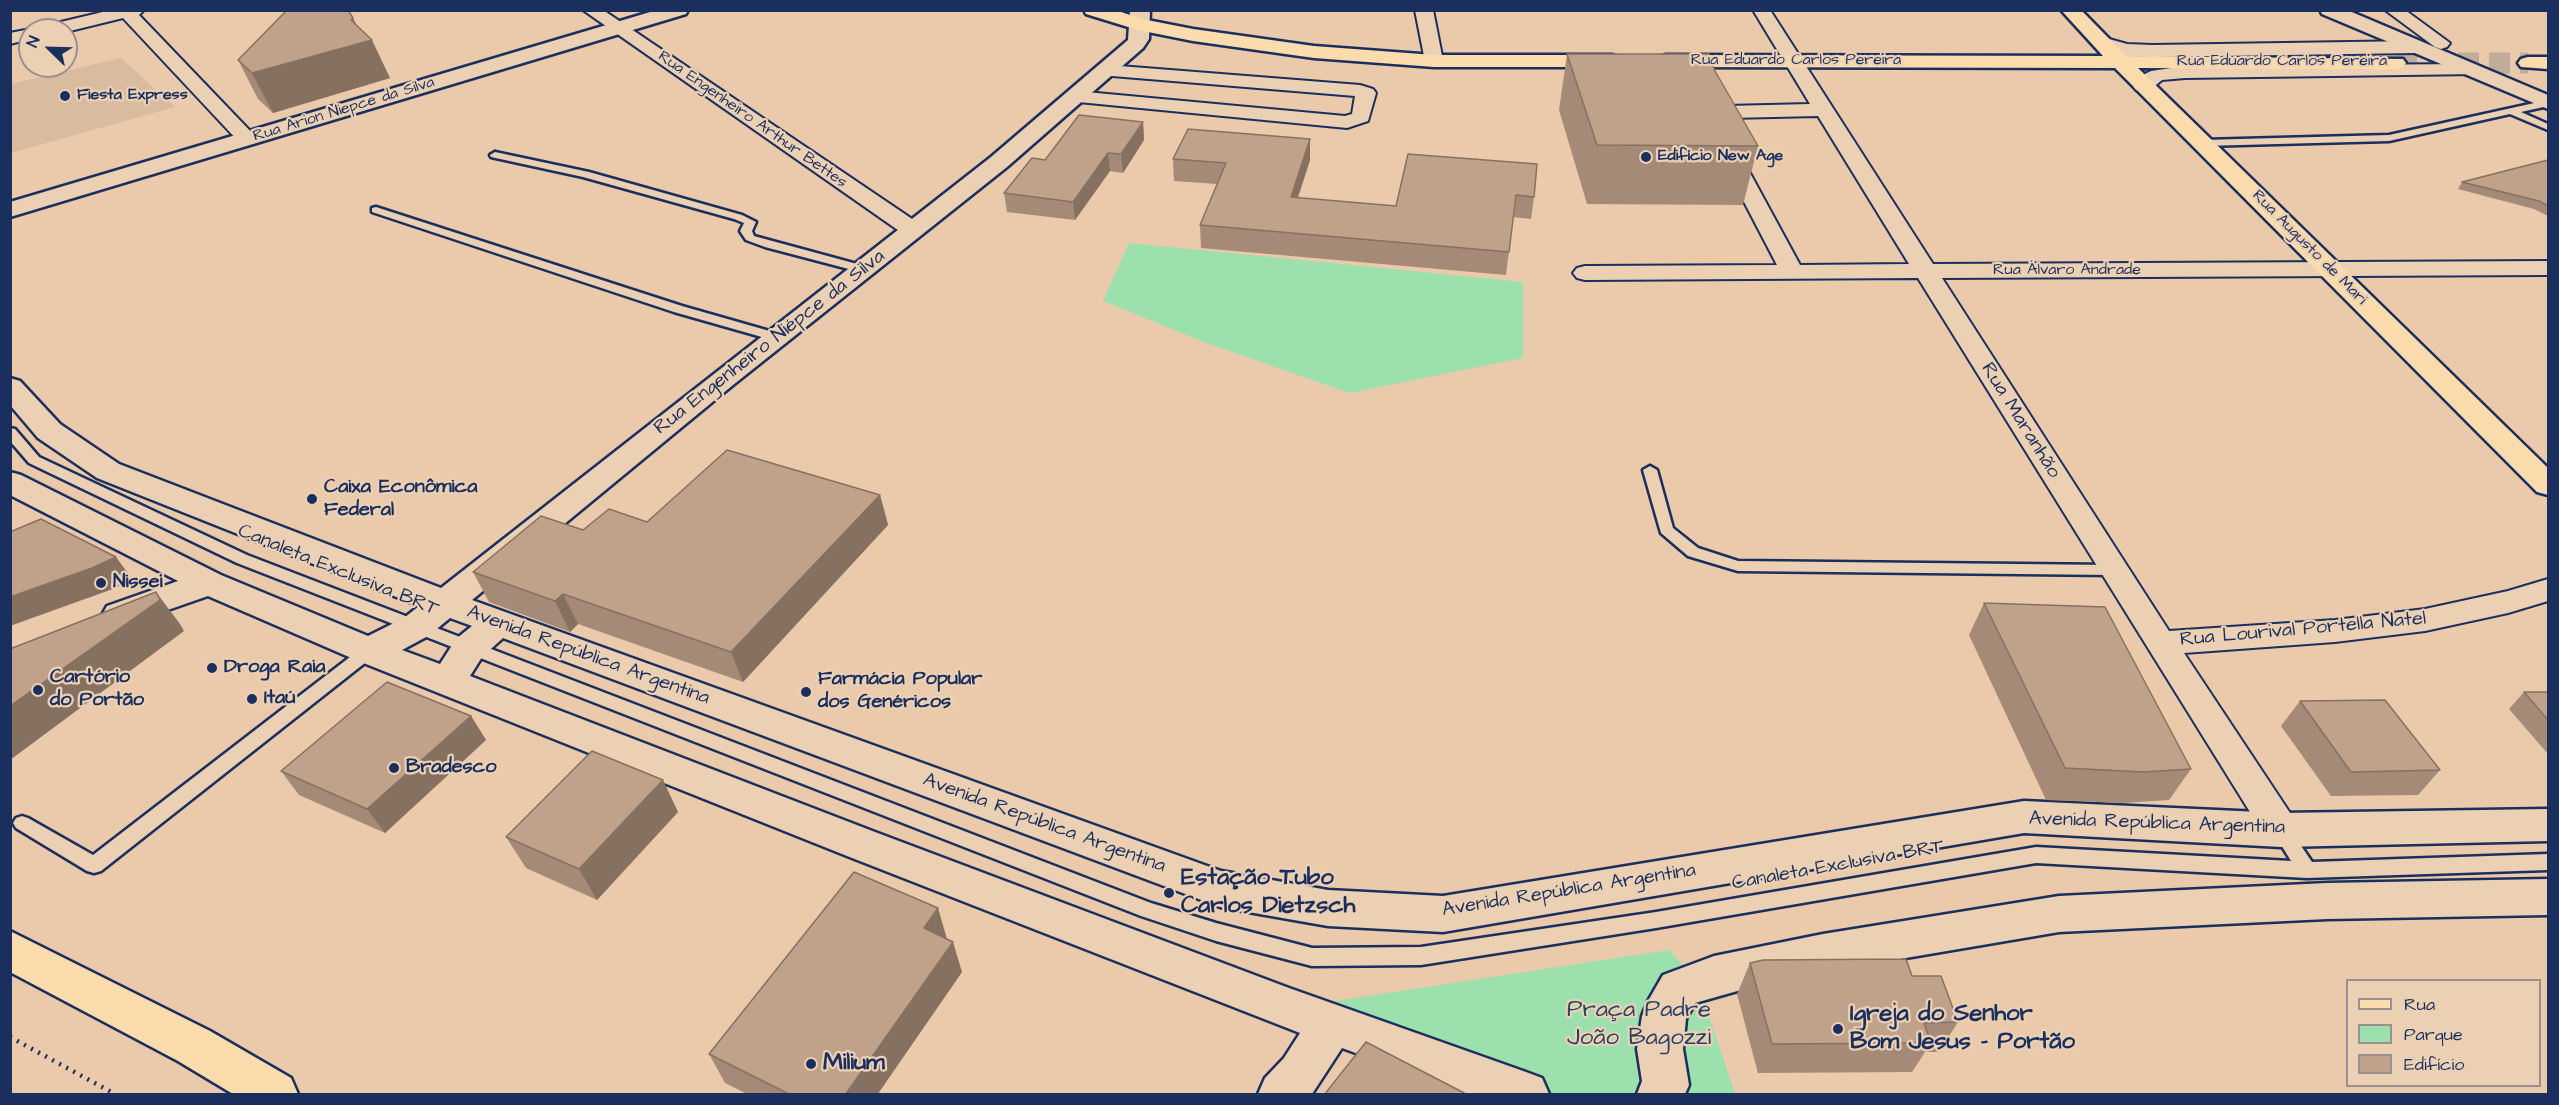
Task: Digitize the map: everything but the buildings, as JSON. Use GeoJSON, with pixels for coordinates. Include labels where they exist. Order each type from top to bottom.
{"type":"FeatureCollection","features":[{"type":"Feature","properties":{"kind":"main road","name":"Rua Eduardo Carlos Pereira"},"geometry":{"type":"LineString","coordinates":[[1093,10],[1139,17],[1192,35],[1314,52],[1434,61],[2396,63]]}},
{"type":"Feature","properties":{"kind":"main road","name":"Rua Augusto de Mari"},"geometry":{"type":"LineString","coordinates":[[2070,10],[2143,86],[2548,485]]}},
{"type":"Feature","properties":{"kind":"main road"},"geometry":{"type":"LineString","coordinates":[[10,950],[194,1046],[275,1095]]}},
{"type":"Feature","properties":{"kind":"street","name":"Rua Engenheiro Arthur Bettes"},"geometry":{"type":"LineString","coordinates":[[591,10],[913,230]]}},
{"type":"Feature","properties":{"kind":"street","name":"Rua Arion Niepce da Silva"},"geometry":{"type":"LineString","coordinates":[[10,210],[679,10]]}},
{"type":"Feature","properties":{"kind":"street"},"geometry":{"type":"LineString","coordinates":[[1424,10],[1434,61]]}},
{"type":"Feature","properties":{"kind":"street","name":"Rua Maranhão"},"geometry":{"type":"LineString","coordinates":[[1761,10],[2113,570],[2163,643],[2281,830]]}},
{"type":"Feature","properties":{"kind":"street"},"geometry":{"type":"LineString","coordinates":[[2329,10],[2548,103]]}},
{"type":"Feature","properties":{"kind":"street"},"geometry":{"type":"LineString","coordinates":[[2363,10],[2548,88]]}},
{"type":"Feature","properties":{"kind":"street"},"geometry":{"type":"LineString","coordinates":[[2393,10],[2441,43]]}},
{"type":"Feature","properties":{"kind":"street"},"geometry":{"type":"LineString","coordinates":[[78,23],[129,11],[248,139]]}},
{"type":"Feature","properties":{"kind":"street","name":"Rua Engenheiro Niépce da Silva"},"geometry":{"type":"LineString","coordinates":[[369,651],[416,627],[776,337],[999,162],[1107,71],[1139,39],[1139,17]]}},
{"type":"Feature","properties":{"kind":"street","name":"Rua Eduardo Carlos Pereira"},"geometry":{"type":"LineString","coordinates":[[2102,43],[2126,50],[2152,51],[2416,47]]}},
{"type":"Feature","properties":{"kind":"street","name":"Rua Eduardo Carlos Pereira"},"geometry":{"type":"LineString","coordinates":[[2143,86],[2150,78],[2158,75],[2185,72],[2471,70]]}},
{"type":"Feature","properties":{"kind":"street"},"geometry":{"type":"LineString","coordinates":[[1075,97],[1347,122],[1361,117],[1366,93],[1107,71]]}},
{"type":"Feature","properties":{"kind":"street"},"geometry":{"type":"LineString","coordinates":[[1792,272],[1716,127],[1715,118],[1726,112],[1824,110]]}},
{"type":"Feature","properties":{"kind":"street","name":"Rua Álvaro Andrade"},"geometry":{"type":"LineString","coordinates":[[1585,273],[1926,270],[2331,271],[2548,268]]}},
{"type":"Feature","properties":{"kind":"street","name":"Avenida República Argentina"},"geometry":{"type":"LineString","coordinates":[[10,387],[49,431],[108,471],[445,603],[484,635],[1220,889],[1329,908],[1443,914],[2024,817],[2281,830],[2548,825]]}},
{"type":"Feature","properties":{"kind":"street"},"geometry":{"type":"LineString","coordinates":[[10,482],[209,583],[369,651],[861,844],[1526,1095]]}},
{"type":"Feature","properties":{"kind":"street"},"geometry":{"type":"LineString","coordinates":[[88,627],[209,583]]}},
{"type":"Feature","properties":{"kind":"street","name":"Rua Lourival Portella Natel"},"geometry":{"type":"LineString","coordinates":[[2163,643],[2335,631],[2425,620],[2508,602],[2548,590]]}},
{"type":"Feature","properties":{"kind":"street"},"geometry":{"type":"LineString","coordinates":[[448,682],[484,635]]}},
{"type":"Feature","properties":{"kind":"street"},"geometry":{"type":"LineString","coordinates":[[1660,1095],[1666,1085],[1660,1049],[1664,1016],[1679,989],[1714,976],[1748,968],[1823,952],[2059,914],[2327,901],[2548,897]]}},
{"type":"Feature","properties":{"kind":"street"},"geometry":{"type":"LineString","coordinates":[[1281,1095],[1300,1074],[1332,1023]]}},
{"type":"Feature","properties":{"kind":"lane"},"geometry":{"type":"LineString","coordinates":[[2203,143],[2389,138],[2548,103]]}},
{"type":"Feature","properties":{"kind":"lane"},"geometry":{"type":"LineString","coordinates":[[2511,111],[2548,127]]}},
{"type":"Feature","properties":{"kind":"lane"},"geometry":{"type":"LineString","coordinates":[[495,155],[585,174],[738,217],[750,222],[746,231],[750,238],[864,269]]}},
{"type":"Feature","properties":{"kind":"lane"},"geometry":{"type":"LineString","coordinates":[[376,210],[678,309],[776,337]]}},
{"type":"Feature","properties":{"kind":"lane","name":"Canaleta Exclusiva BRT"},"geometry":{"type":"LineString","coordinates":[[10,432],[34,460],[242,559],[416,627],[484,635],[1148,910],[1216,932],[1312,957],[1421,956],[1656,920],[2036,855],[2307,870],[2548,862]]}},
{"type":"Feature","properties":{"kind":"lane"},"geometry":{"type":"LineString","coordinates":[[1650,470],[1666,530],[1693,552],[1738,566],[2113,570]]}},
{"type":"Feature","properties":{"kind":"lane"},"geometry":{"type":"LineString","coordinates":[[22,823],[94,865],[369,651]]}},
{"type":"Feature","properties":{"kind":"lane"},"geometry":{"type":"LineString","coordinates":[[2281,830],[2307,870]]}},
{"type":"Feature","properties":{"kind":"path"},"geometry":{"type":"LineString","coordinates":[[10,1037],[115,1095]]}},
{"type":"Feature","properties":{"kind":"shaded area"},"geometry":{"type":"Polygon","coordinates":[[[121,58],[175,107],[11,153],[11,84],[36,78],[78,78],[78,68],[121,58]]]}},
{"type":"Feature","properties":{"kind":"green space"},"geometry":{"type":"Polygon","coordinates":[[[1129,243],[1523,282],[1523,358],[1349,393],[1204,342],[1103,301],[1129,243]]]}},
{"type":"Feature","properties":{"kind":"green space","name":"Praça Padre João Bagozzi"},"geometry":{"type":"Polygon","coordinates":[[[1669,950],[1697,980],[1735,1094],[1526,1094],[1289,1008],[1669,950]]]}},
{"type":"Feature","properties":{"kind":"tunnel"},"geometry":{"type":"LineString","coordinates":[[2396,63],[2528,63]]}},
{"type":"Feature","properties":{"kind":"place","name":"Fiesta Express"},"geometry":{"type":"Point","coordinates":[65,96]}},
{"type":"Feature","properties":{"kind":"place","name":"Edifício New Age"},"geometry":{"type":"Point","coordinates":[1646,157]}},
{"type":"Feature","properties":{"kind":"place","name":"Caixa Econômica Federal"},"geometry":{"type":"Point","coordinates":[312,499]}},
{"type":"Feature","properties":{"kind":"place","name":"Nissei"},"geometry":{"type":"Point","coordinates":[101,583]}},
{"type":"Feature","properties":{"kind":"place","name":"Droga Raia"},"geometry":{"type":"Point","coordinates":[212,668]}},
{"type":"Feature","properties":{"kind":"place","name":"Cartório do Portão"},"geometry":{"type":"Point","coordinates":[38,690]}},
{"type":"Feature","properties":{"kind":"place","name":"Farmácia Popular dos Genéricos"},"geometry":{"type":"Point","coordinates":[806,692]}},
{"type":"Feature","properties":{"kind":"place","name":"Itaú"},"geometry":{"type":"Point","coordinates":[252,699]}},
{"type":"Feature","properties":{"kind":"place","name":"Bradesco"},"geometry":{"type":"Point","coordinates":[394,768]}},
{"type":"Feature","properties":{"kind":"place","name":"Estação Tubo Carlos Dietzsch"},"geometry":{"type":"Point","coordinates":[1169,893]}},
{"type":"Feature","properties":{"kind":"place","name":"Igreja do Senhor Bom Jesus – Portão"},"geometry":{"type":"Point","coordinates":[1838,1029]}},
{"type":"Feature","properties":{"kind":"place","name":"Milium"},"geometry":{"type":"Point","coordinates":[811,1064]}}]}
